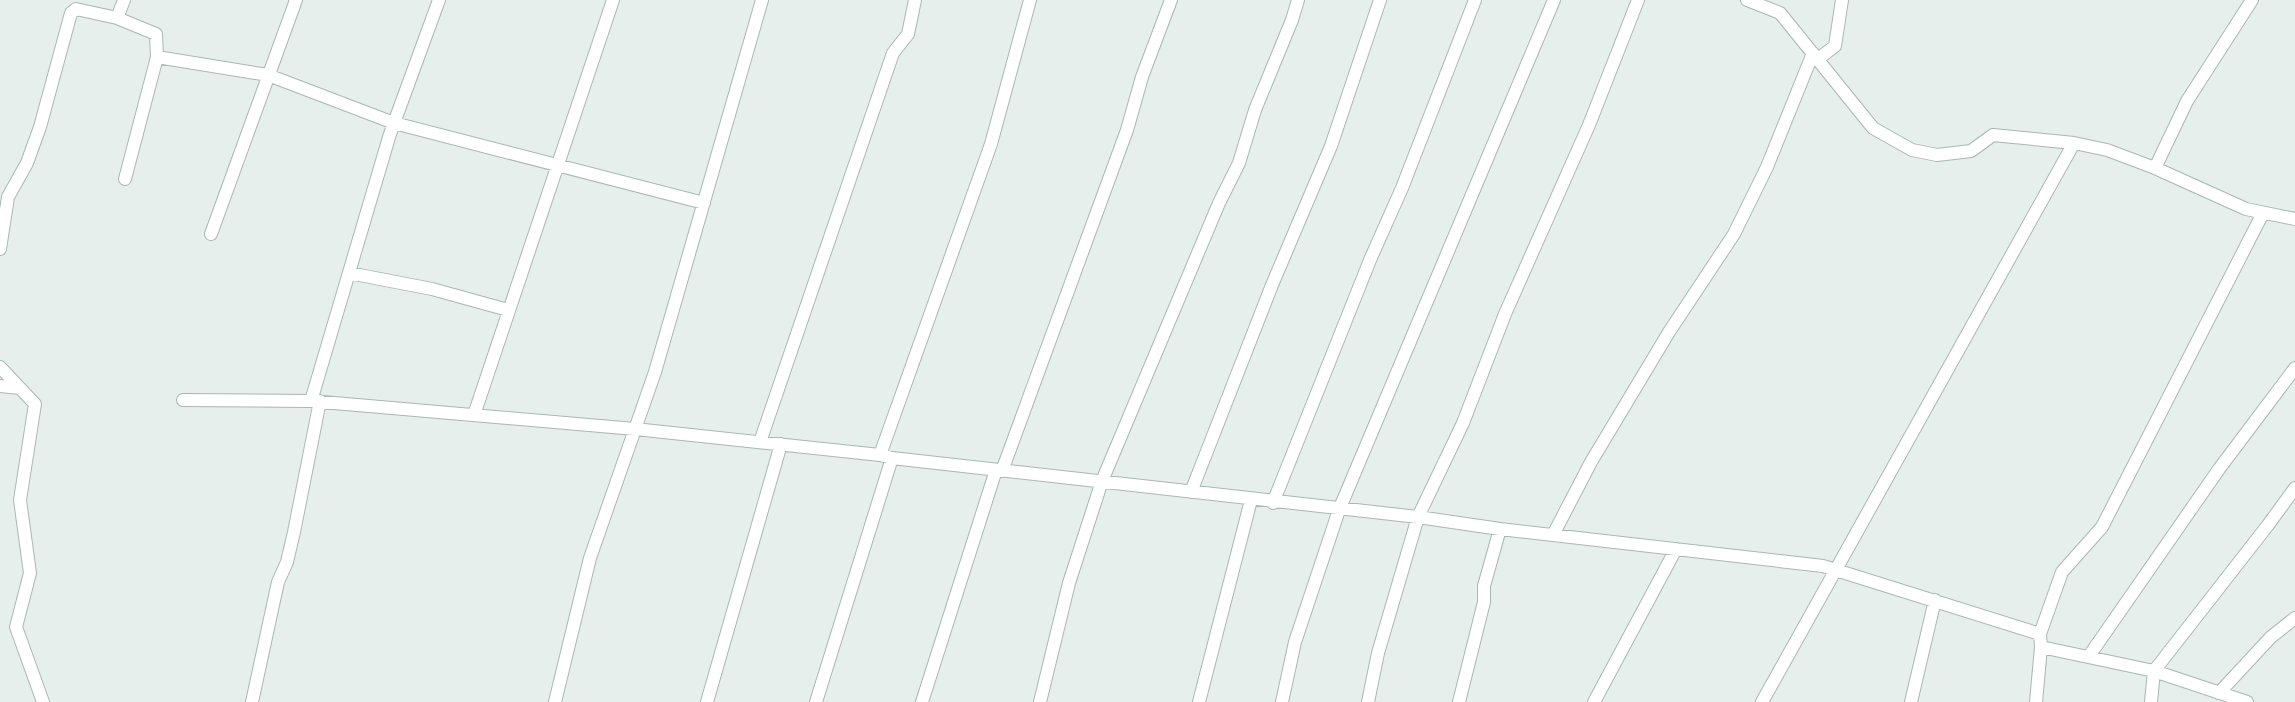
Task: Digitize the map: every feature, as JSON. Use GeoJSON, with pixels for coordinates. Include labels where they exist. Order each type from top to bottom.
{"type":"FeatureCollection","features":[{"type":"Feature","properties":{"kind":"street"},"geometry":{"type":"LineString","coordinates":[[117,18],[124,0]]}},
{"type":"Feature","properties":{"kind":"street"},"geometry":{"type":"LineString","coordinates":[[211,234],[296,0]]}},
{"type":"Feature","properties":{"kind":"street"},"geometry":{"type":"LineString","coordinates":[[252,702],[278,582],[287,562],[294,532],[315,401],[349,273],[394,123],[440,0]]}},
{"type":"Feature","properties":{"kind":"street"},"geometry":{"type":"LineString","coordinates":[[474,415],[613,0]]}},
{"type":"Feature","properties":{"kind":"street"},"geometry":{"type":"LineString","coordinates":[[555,702],[590,558],[655,372],[762,0]]}},
{"type":"Feature","properties":{"kind":"street"},"geometry":{"type":"LineString","coordinates":[[760,442],[893,53],[908,34],[915,0]]}},
{"type":"Feature","properties":{"kind":"street"},"geometry":{"type":"LineString","coordinates":[[880,455],[991,144],[1030,0]]}},
{"type":"Feature","properties":{"kind":"street"},"geometry":{"type":"LineString","coordinates":[[922,702],[999,471],[1116,159],[1142,77],[1170,0]]}},
{"type":"Feature","properties":{"kind":"street"},"geometry":{"type":"LineString","coordinates":[[1040,702],[1069,583],[1102,481],[1219,203],[1239,163],[1255,110],[1292,20],[1298,0]]}},
{"type":"Feature","properties":{"kind":"street"},"geometry":{"type":"LineString","coordinates":[[1191,492],[1272,285],[1330,146],[1380,0]]}},
{"type":"Feature","properties":{"kind":"street"},"geometry":{"type":"LineString","coordinates":[[1273,502],[1370,260],[1402,188],[1475,0]]}},
{"type":"Feature","properties":{"kind":"street"},"geometry":{"type":"LineString","coordinates":[[1282,702],[1292,665],[1295,642],[1339,510],[1554,0]]}},
{"type":"Feature","properties":{"kind":"street"},"geometry":{"type":"LineString","coordinates":[[1368,702],[1378,653],[1418,517],[1463,422],[1505,314],[1588,125],[1638,0]]}},
{"type":"Feature","properties":{"kind":"street"},"geometry":{"type":"LineString","coordinates":[[1553,535],[1591,462],[1665,339],[1734,234],[1767,167],[1815,56],[1835,46],[1842,0]]}},
{"type":"Feature","properties":{"kind":"street"},"geometry":{"type":"LineString","coordinates":[[2155,168],[2187,102],[2252,0]]}},
{"type":"Feature","properties":{"kind":"street"},"geometry":{"type":"LineString","coordinates":[[1754,1],[1780,13],[1873,128],[1912,150],[1937,155],[1971,151],[1993,135],[2074,143],[2106,150],[2155,168],[2246,209],[2295,219]]}},
{"type":"Feature","properties":{"kind":"street"},"geometry":{"type":"LineString","coordinates":[[0,249],[8,197],[27,163],[40,127],[71,13],[76,9],[117,18],[156,34],[157,57],[125,179]]}},
{"type":"Feature","properties":{"kind":"street"},"geometry":{"type":"LineString","coordinates":[[157,57],[268,75],[394,123],[704,202]]}},
{"type":"Feature","properties":{"kind":"street"},"geometry":{"type":"LineString","coordinates":[[1762,702],[2074,143]]}},
{"type":"Feature","properties":{"kind":"street"},"geometry":{"type":"LineString","coordinates":[[2036,702],[2041,647],[2040,634],[2062,572],[2102,527],[2263,213]]}},
{"type":"Feature","properties":{"kind":"street"},"geometry":{"type":"LineString","coordinates":[[349,273],[432,289],[508,310]]}},
{"type":"Feature","properties":{"kind":"street"},"geometry":{"type":"LineString","coordinates":[[0,367],[35,404],[20,500],[30,573],[16,627],[43,702]]}},
{"type":"Feature","properties":{"kind":"street"},"geometry":{"type":"LineString","coordinates":[[2089,656],[2219,470],[2295,368]]}},
{"type":"Feature","properties":{"kind":"street"},"geometry":{"type":"LineString","coordinates":[[0,386],[20,388]]}},
{"type":"Feature","properties":{"kind":"street"},"geometry":{"type":"LineString","coordinates":[[183,400],[315,401],[635,429],[880,455],[892,458],[999,471],[1102,481],[1339,510],[1418,517],[1500,529],[1823,566],[2040,634]]}},
{"type":"Feature","properties":{"kind":"street"},"geometry":{"type":"LineString","coordinates":[[707,702],[781,444]]}},
{"type":"Feature","properties":{"kind":"street"},"geometry":{"type":"LineString","coordinates":[[816,702],[892,458]]}},
{"type":"Feature","properties":{"kind":"street"},"geometry":{"type":"LineString","coordinates":[[2151,702],[2154,671],[2295,488]]}},
{"type":"Feature","properties":{"kind":"street"},"geometry":{"type":"LineString","coordinates":[[1199,702],[1251,500]]}},
{"type":"Feature","properties":{"kind":"street"},"geometry":{"type":"LineString","coordinates":[[1459,702],[1484,602],[1484,586],[1500,529]]}},
{"type":"Feature","properties":{"kind":"street"},"geometry":{"type":"LineString","coordinates":[[1594,702],[1676,549]]}},
{"type":"Feature","properties":{"kind":"street"},"geometry":{"type":"LineString","coordinates":[[1911,702],[1935,600]]}},
{"type":"Feature","properties":{"kind":"street"},"geometry":{"type":"LineString","coordinates":[[2219,693],[2271,637],[2295,618]]}},
{"type":"Feature","properties":{"kind":"street"},"geometry":{"type":"LineString","coordinates":[[2041,647],[2154,671],[2247,702]]}}]}
